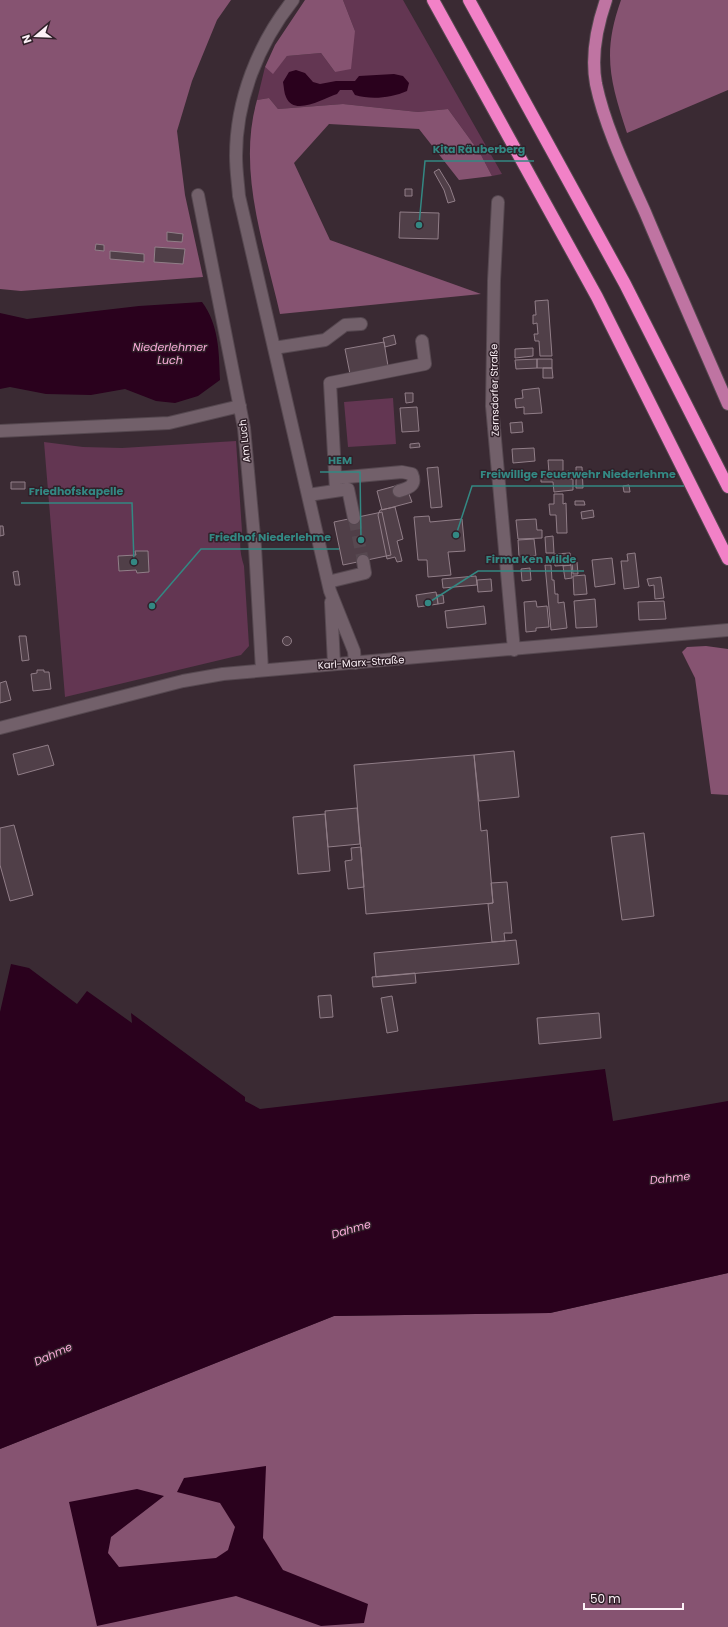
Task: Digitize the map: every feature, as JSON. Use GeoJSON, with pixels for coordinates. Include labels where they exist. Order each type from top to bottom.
{"type":"FeatureCollection","features":[{"type":"Feature","properties":{"kind":"highway"},"geometry":{"type":"LineString","coordinates":[[433,0],[597,297],[728,559]]}},
{"type":"Feature","properties":{"kind":"highway"},"geometry":{"type":"LineString","coordinates":[[469,0],[625,284],[728,487]]}},
{"type":"Feature","properties":{"kind":"main road"},"geometry":{"type":"LineString","coordinates":[[606,0],[597,37],[595,58],[596,83],[601,102],[635,189],[728,404]]}},
{"type":"Feature","properties":{"kind":"street"},"geometry":{"type":"LineString","coordinates":[[293,0],[266,41],[250,75],[239,117],[236,156],[240,196],[329,587],[354,651],[355,662]]}},
{"type":"Feature","properties":{"kind":"street"},"geometry":{"type":"LineString","coordinates":[[198,195],[240,406]]}},
{"type":"Feature","properties":{"kind":"street","name":"Zernsdorfer Straße"},"geometry":{"type":"LineString","coordinates":[[498,202],[494,280],[492,406],[514,650]]}},
{"type":"Feature","properties":{"kind":"street"},"geometry":{"type":"LineString","coordinates":[[274,348],[325,340],[345,325],[361,324]]}},
{"type":"Feature","properties":{"kind":"street"},"geometry":{"type":"LineString","coordinates":[[336,484],[330,383],[425,364],[422,341]]}},
{"type":"Feature","properties":{"kind":"street","name":"Am Luch"},"geometry":{"type":"LineString","coordinates":[[0,430],[169,423],[240,406],[244,428],[255,547],[262,670]]}},
{"type":"Feature","properties":{"kind":"street"},"geometry":{"type":"LineString","coordinates":[[308,495],[336,484],[402,472],[412,474],[414,479],[413,484],[410,487],[399,491]]}},
{"type":"Feature","properties":{"kind":"street"},"geometry":{"type":"LineString","coordinates":[[336,484],[348,489],[354,518]]}},
{"type":"Feature","properties":{"kind":"street"},"geometry":{"type":"LineString","coordinates":[[329,587],[365,573],[363,561]]}},
{"type":"Feature","properties":{"kind":"street"},"geometry":{"type":"LineString","coordinates":[[329,587],[334,664]]}},
{"type":"Feature","properties":{"kind":"street","name":"Karl-Marx-Straße"},"geometry":{"type":"LineString","coordinates":[[0,728],[183,680],[262,670],[514,650],[728,630]]}},
{"type":"Feature","properties":{"kind":"shaded area"},"geometry":{"type":"Polygon","coordinates":[[[0,0],[231,0],[217,20],[192,81],[177,131],[185,195],[203,277],[21,291],[0,289],[0,0]]]}},
{"type":"Feature","properties":{"kind":"shaded area"},"geometry":{"type":"Polygon","coordinates":[[[305,0],[343,0],[355,31],[351,69],[335,72],[321,53],[287,56],[273,74],[265,67],[275,45],[305,0]]]}},
{"type":"Feature","properties":{"kind":"shaded area"},"geometry":{"type":"Polygon","coordinates":[[[343,0],[403,0],[502,174],[492,176],[480,153],[448,109],[418,112],[343,104],[278,109],[269,98],[257,100],[265,67],[273,73],[287,56],[321,53],[335,72],[355,31],[343,0]]]}},
{"type":"Feature","properties":{"kind":"shaded area"},"geometry":{"type":"Polygon","coordinates":[[[621,0],[728,0],[728,90],[627,133],[616,98],[610,67],[612,36],[615,19],[621,0]]]}},
{"type":"Feature","properties":{"kind":"shaded area"},"geometry":{"type":"Polygon","coordinates":[[[269,98],[278,109],[343,104],[418,112],[448,109],[480,153],[492,176],[459,180],[419,129],[329,124],[294,163],[330,240],[481,294],[280,314],[260,234],[251,180],[250,154],[252,127],[257,100],[269,98]]]}},
{"type":"Feature","properties":{"kind":"shaded area"},"geometry":{"type":"Polygon","coordinates":[[[393,398],[396,444],[348,447],[344,402],[393,398]]]}},
{"type":"Feature","properties":{"kind":"shaded area"},"geometry":{"type":"Polygon","coordinates":[[[236,441],[242,531],[240,548],[244,566],[249,646],[241,655],[65,697],[44,442],[83,447],[122,448],[236,441]]]}},
{"type":"Feature","properties":{"kind":"shaded area"},"geometry":{"type":"Polygon","coordinates":[[[706,646],[728,649],[728,795],[711,794],[695,678],[682,652],[687,647],[706,646]]]}},
{"type":"Feature","properties":{"kind":"shaded area"},"geometry":{"type":"Polygon","coordinates":[[[728,1273],[728,1627],[0,1627],[0,1449],[334,1316],[550,1313],[728,1273]]]}},
{"type":"Feature","properties":{"kind":"water"},"geometry":{"type":"Polygon","coordinates":[[[296,70],[305,73],[313,82],[320,84],[336,81],[355,81],[359,76],[394,74],[403,76],[409,83],[407,91],[388,97],[361,97],[355,95],[352,90],[340,90],[337,94],[317,102],[296,106],[290,103],[286,97],[283,82],[289,72],[296,70]]]}},
{"type":"Feature","properties":{"kind":"water","name":"Niederlehmer Luch"},"geometry":{"type":"Polygon","coordinates":[[[202,302],[208,311],[215,329],[220,380],[198,396],[175,403],[156,401],[125,389],[91,395],[46,394],[10,387],[0,389],[0,313],[27,319],[139,306],[202,302]]]}},
{"type":"Feature","properties":{"kind":"water","name":"Dahme"},"geometry":{"type":"Polygon","coordinates":[[[11,964],[29,968],[77,1004],[87,991],[132,1023],[131,1013],[245,1097],[245,1101],[260,1109],[605,1069],[613,1121],[728,1101],[728,1273],[550,1313],[334,1316],[0,1449],[0,1012],[11,964]]]}},
{"type":"Feature","properties":{"kind":"water"},"geometry":{"type":"Polygon","coordinates":[[[266,1466],[263,1538],[283,1570],[368,1604],[364,1623],[321,1626],[236,1596],[97,1626],[69,1502],[137,1489],[164,1496],[111,1537],[108,1553],[119,1567],[216,1558],[228,1550],[235,1527],[220,1503],[177,1492],[184,1478],[266,1466]]]}},
{"type":"Feature","properties":{"kind":"building"},"geometry":{"type":"Polygon","coordinates":[[[439,169],[450,187],[455,201],[448,203],[444,190],[434,172],[439,169]]]}},
{"type":"Feature","properties":{"kind":"building"},"geometry":{"type":"Polygon","coordinates":[[[405,189],[412,189],[412,196],[405,196],[405,189]]]}},
{"type":"Feature","properties":{"kind":"building"},"geometry":{"type":"Polygon","coordinates":[[[400,212],[439,213],[438,239],[399,238],[400,212]]]}},
{"type":"Feature","properties":{"kind":"building"},"geometry":{"type":"Polygon","coordinates":[[[167,232],[183,234],[182,242],[167,241],[167,232]]]}},
{"type":"Feature","properties":{"kind":"building"},"geometry":{"type":"Polygon","coordinates":[[[96,244],[104,245],[104,251],[95,250],[96,244]]]}},
{"type":"Feature","properties":{"kind":"building"},"geometry":{"type":"Polygon","coordinates":[[[155,247],[185,249],[183,264],[154,262],[155,247]]]}},
{"type":"Feature","properties":{"kind":"building"},"geometry":{"type":"Polygon","coordinates":[[[110,251],[144,254],[144,262],[110,259],[110,251]]]}},
{"type":"Feature","properties":{"kind":"building"},"geometry":{"type":"Polygon","coordinates":[[[548,300],[552,356],[540,356],[539,341],[535,341],[534,334],[538,334],[537,323],[533,324],[533,315],[536,315],[535,301],[548,300]]]}},
{"type":"Feature","properties":{"kind":"building"},"geometry":{"type":"Polygon","coordinates":[[[394,335],[396,344],[385,347],[383,338],[394,335]]]}},
{"type":"Feature","properties":{"kind":"building"},"geometry":{"type":"Polygon","coordinates":[[[384,342],[388,366],[350,374],[345,349],[384,342]]]}},
{"type":"Feature","properties":{"kind":"building"},"geometry":{"type":"Polygon","coordinates":[[[533,348],[533,356],[515,358],[515,349],[533,348]]]}},
{"type":"Feature","properties":{"kind":"building"},"geometry":{"type":"Polygon","coordinates":[[[537,359],[537,368],[516,369],[515,360],[537,359]]]}},
{"type":"Feature","properties":{"kind":"building"},"geometry":{"type":"Polygon","coordinates":[[[537,359],[552,359],[552,368],[537,368],[537,359]]]}},
{"type":"Feature","properties":{"kind":"building"},"geometry":{"type":"Polygon","coordinates":[[[543,368],[552,368],[553,378],[543,378],[543,368]]]}},
{"type":"Feature","properties":{"kind":"building"},"geometry":{"type":"Polygon","coordinates":[[[539,388],[542,413],[524,414],[524,407],[516,408],[515,399],[523,398],[522,390],[539,388]]]}},
{"type":"Feature","properties":{"kind":"building"},"geometry":{"type":"Polygon","coordinates":[[[405,393],[413,393],[413,402],[406,403],[405,393]]]}},
{"type":"Feature","properties":{"kind":"building"},"geometry":{"type":"Polygon","coordinates":[[[417,407],[419,431],[402,432],[400,408],[417,407]]]}},
{"type":"Feature","properties":{"kind":"building"},"geometry":{"type":"Polygon","coordinates":[[[522,422],[523,432],[511,433],[510,423],[522,422]]]}},
{"type":"Feature","properties":{"kind":"building"},"geometry":{"type":"Polygon","coordinates":[[[419,443],[420,447],[410,448],[410,444],[419,443]]]}},
{"type":"Feature","properties":{"kind":"building"},"geometry":{"type":"Polygon","coordinates":[[[534,448],[535,461],[513,463],[512,449],[534,448]]]}},
{"type":"Feature","properties":{"kind":"building"},"geometry":{"type":"Polygon","coordinates":[[[548,460],[563,460],[563,472],[569,471],[569,479],[573,479],[573,490],[554,492],[553,482],[541,482],[541,473],[549,473],[548,460]]]}},
{"type":"Feature","properties":{"kind":"building"},"geometry":{"type":"Polygon","coordinates":[[[438,467],[442,507],[431,508],[427,468],[438,467]]]}},
{"type":"Feature","properties":{"kind":"building"},"geometry":{"type":"Polygon","coordinates":[[[576,467],[582,467],[583,488],[576,488],[576,467]]]}},
{"type":"Feature","properties":{"kind":"building"},"geometry":{"type":"Polygon","coordinates":[[[11,482],[25,482],[25,489],[11,489],[11,482]]]}},
{"type":"Feature","properties":{"kind":"building"},"geometry":{"type":"Polygon","coordinates":[[[629,485],[630,492],[624,492],[623,486],[629,485]]]}},
{"type":"Feature","properties":{"kind":"building"},"geometry":{"type":"Polygon","coordinates":[[[395,486],[398,496],[409,494],[412,502],[382,510],[377,491],[395,486]]]}},
{"type":"Feature","properties":{"kind":"building"},"geometry":{"type":"Polygon","coordinates":[[[554,494],[563,494],[563,504],[566,503],[567,533],[557,533],[556,515],[550,515],[549,504],[554,504],[554,494]]]}},
{"type":"Feature","properties":{"kind":"building"},"geometry":{"type":"Polygon","coordinates":[[[575,501],[584,501],[585,505],[575,505],[575,501]]]}},
{"type":"Feature","properties":{"kind":"building"},"geometry":{"type":"Polygon","coordinates":[[[395,507],[403,539],[397,541],[402,561],[397,562],[395,557],[387,559],[378,515],[380,510],[395,507]]]}},
{"type":"Feature","properties":{"kind":"building"},"geometry":{"type":"Polygon","coordinates":[[[593,510],[594,517],[582,519],[581,512],[593,510]]]}},
{"type":"Feature","properties":{"kind":"building"},"geometry":{"type":"Polygon","coordinates":[[[382,512],[391,555],[343,565],[334,522],[382,512]]]}},
{"type":"Feature","properties":{"kind":"building"},"geometry":{"type":"Polygon","coordinates":[[[429,516],[430,522],[462,519],[465,551],[448,552],[451,575],[428,577],[427,560],[418,560],[414,517],[429,516]]]}},
{"type":"Feature","properties":{"kind":"building"},"geometry":{"type":"Polygon","coordinates":[[[536,519],[537,530],[542,530],[542,538],[518,539],[516,520],[536,519]]]}},
{"type":"Feature","properties":{"kind":"building"},"geometry":{"type":"Polygon","coordinates":[[[0,526],[3,526],[4,535],[0,536],[0,526]]]}},
{"type":"Feature","properties":{"kind":"building"},"geometry":{"type":"Polygon","coordinates":[[[553,536],[554,553],[546,553],[545,537],[553,536]]]}},
{"type":"Feature","properties":{"kind":"building"},"geometry":{"type":"Polygon","coordinates":[[[534,539],[536,556],[519,557],[518,540],[534,539]]]}},
{"type":"Feature","properties":{"kind":"building"},"geometry":{"type":"Polygon","coordinates":[[[135,551],[148,551],[149,572],[137,573],[136,570],[119,571],[118,556],[136,555],[135,551]]]}},
{"type":"Feature","properties":{"kind":"building"},"geometry":{"type":"Polygon","coordinates":[[[570,553],[571,565],[555,566],[554,554],[570,553]]]}},
{"type":"Feature","properties":{"kind":"building"},"geometry":{"type":"Polygon","coordinates":[[[635,553],[639,587],[624,589],[621,561],[628,561],[627,554],[635,553]]]}},
{"type":"Feature","properties":{"kind":"building"},"geometry":{"type":"Polygon","coordinates":[[[612,558],[615,584],[595,587],[592,560],[612,558]]]}},
{"type":"Feature","properties":{"kind":"building"},"geometry":{"type":"Polygon","coordinates":[[[572,562],[577,562],[578,574],[573,574],[572,562]]]}},
{"type":"Feature","properties":{"kind":"building"},"geometry":{"type":"Polygon","coordinates":[[[545,565],[551,565],[552,580],[554,580],[555,594],[558,594],[558,603],[564,602],[567,628],[551,630],[545,565]]]}},
{"type":"Feature","properties":{"kind":"building"},"geometry":{"type":"Polygon","coordinates":[[[571,565],[572,578],[565,579],[563,566],[571,565]]]}},
{"type":"Feature","properties":{"kind":"building"},"geometry":{"type":"Polygon","coordinates":[[[530,568],[531,580],[522,581],[521,569],[530,568]]]}},
{"type":"Feature","properties":{"kind":"building"},"geometry":{"type":"Polygon","coordinates":[[[18,571],[20,585],[15,585],[13,572],[18,571]]]}},
{"type":"Feature","properties":{"kind":"building"},"geometry":{"type":"Polygon","coordinates":[[[585,575],[587,594],[574,595],[573,576],[585,575]]]}},
{"type":"Feature","properties":{"kind":"building"},"geometry":{"type":"Polygon","coordinates":[[[476,576],[477,585],[443,588],[442,579],[476,576]]]}},
{"type":"Feature","properties":{"kind":"building"},"geometry":{"type":"Polygon","coordinates":[[[661,577],[664,598],[655,599],[654,585],[649,586],[647,579],[661,577]]]}},
{"type":"Feature","properties":{"kind":"building"},"geometry":{"type":"Polygon","coordinates":[[[491,579],[492,591],[478,592],[477,580],[491,579]]]}},
{"type":"Feature","properties":{"kind":"building"},"geometry":{"type":"Polygon","coordinates":[[[436,592],[438,604],[418,607],[416,595],[436,592]]]}},
{"type":"Feature","properties":{"kind":"building"},"geometry":{"type":"Polygon","coordinates":[[[437,595],[443,595],[444,603],[438,604],[437,595]]]}},
{"type":"Feature","properties":{"kind":"building"},"geometry":{"type":"Polygon","coordinates":[[[595,599],[597,627],[576,628],[574,601],[595,599]]]}},
{"type":"Feature","properties":{"kind":"building"},"geometry":{"type":"Polygon","coordinates":[[[536,601],[537,607],[547,606],[549,627],[536,628],[536,631],[526,632],[524,602],[536,601]]]}},
{"type":"Feature","properties":{"kind":"building"},"geometry":{"type":"Polygon","coordinates":[[[664,601],[666,619],[639,620],[638,602],[664,601]]]}},
{"type":"Feature","properties":{"kind":"building"},"geometry":{"type":"Polygon","coordinates":[[[484,606],[486,624],[447,628],[445,611],[484,606]]]}},
{"type":"Feature","properties":{"kind":"building"},"geometry":{"type":"Polygon","coordinates":[[[19,636],[26,636],[29,660],[22,661],[19,636]]]}},
{"type":"Feature","properties":{"kind":"building"},"geometry":{"type":"Polygon","coordinates":[[[285,637],[289,637],[291,641],[289,645],[285,645],[283,643],[283,639],[285,637]]]}},
{"type":"Feature","properties":{"kind":"building"},"geometry":{"type":"Polygon","coordinates":[[[37,670],[49,672],[51,689],[33,691],[31,674],[37,673],[37,670]]]}},
{"type":"Feature","properties":{"kind":"building"},"geometry":{"type":"Polygon","coordinates":[[[6,681],[11,700],[0,703],[0,683],[6,681]]]}},
{"type":"Feature","properties":{"kind":"building"},"geometry":{"type":"Polygon","coordinates":[[[48,745],[54,765],[18,775],[13,754],[48,745]]]}},
{"type":"Feature","properties":{"kind":"building"},"geometry":{"type":"Polygon","coordinates":[[[514,751],[519,797],[479,801],[474,755],[514,751]]]}},
{"type":"Feature","properties":{"kind":"building"},"geometry":{"type":"Polygon","coordinates":[[[474,755],[481,831],[487,830],[493,903],[366,914],[354,765],[474,755]]]}},
{"type":"Feature","properties":{"kind":"building"},"geometry":{"type":"Polygon","coordinates":[[[357,808],[360,844],[328,847],[325,811],[357,808]]]}},
{"type":"Feature","properties":{"kind":"building"},"geometry":{"type":"Polygon","coordinates":[[[325,814],[330,871],[298,874],[293,817],[325,814]]]}},
{"type":"Feature","properties":{"kind":"building"},"geometry":{"type":"Polygon","coordinates":[[[14,825],[33,895],[10,901],[0,865],[0,828],[14,825]]]}},
{"type":"Feature","properties":{"kind":"building"},"geometry":{"type":"Polygon","coordinates":[[[644,833],[654,916],[622,920],[611,837],[644,833]]]}},
{"type":"Feature","properties":{"kind":"building"},"geometry":{"type":"Polygon","coordinates":[[[361,847],[364,887],[348,889],[345,861],[352,860],[351,848],[361,847]]]}},
{"type":"Feature","properties":{"kind":"building"},"geometry":{"type":"Polygon","coordinates":[[[507,882],[512,933],[504,933],[505,941],[492,942],[488,904],[493,903],[491,883],[507,882]]]}},
{"type":"Feature","properties":{"kind":"building"},"geometry":{"type":"Polygon","coordinates":[[[516,940],[519,964],[376,977],[374,953],[516,940]]]}},
{"type":"Feature","properties":{"kind":"building"},"geometry":{"type":"Polygon","coordinates":[[[415,973],[416,983],[373,987],[372,977],[415,973]]]}},
{"type":"Feature","properties":{"kind":"building"},"geometry":{"type":"Polygon","coordinates":[[[331,995],[333,1017],[320,1018],[318,996],[331,995]]]}},
{"type":"Feature","properties":{"kind":"building"},"geometry":{"type":"Polygon","coordinates":[[[392,996],[398,1031],[387,1033],[381,998],[392,996]]]}},
{"type":"Feature","properties":{"kind":"building"},"geometry":{"type":"Polygon","coordinates":[[[599,1013],[601,1038],[539,1044],[537,1018],[599,1013]]]}},
{"type":"Feature","properties":{"kind":"tunnel"},"geometry":{"type":"LineString","coordinates":[[354,518],[363,561]]}},
{"type":"Feature","properties":{"kind":"place","name":"Kita Räuberberg"},"geometry":{"type":"Point","coordinates":[419,225]}},
{"type":"Feature","properties":{"kind":"place","name":"Freiwillige Feuerwehr Niederlehme"},"geometry":{"type":"Point","coordinates":[456,535]}},
{"type":"Feature","properties":{"kind":"place","name":"HEM"},"geometry":{"type":"Point","coordinates":[361,540]}},
{"type":"Feature","properties":{"kind":"place","name":"Friedhofskapelle"},"geometry":{"type":"Point","coordinates":[134,562]}},
{"type":"Feature","properties":{"kind":"place","name":"Firma Ken Milde"},"geometry":{"type":"Point","coordinates":[428,603]}},
{"type":"Feature","properties":{"kind":"place","name":"Friedhof Niederlehme"},"geometry":{"type":"Point","coordinates":[152,606]}}]}
